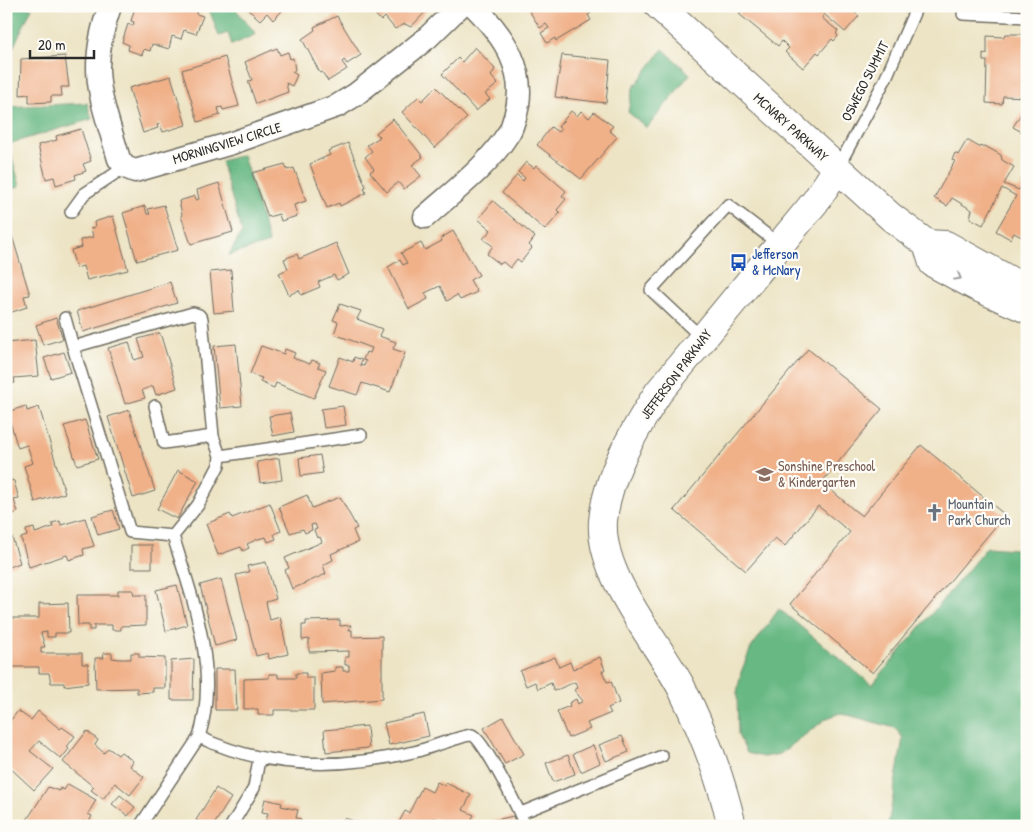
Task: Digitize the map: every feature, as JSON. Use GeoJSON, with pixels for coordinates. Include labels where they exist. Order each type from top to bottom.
{"type":"FeatureCollection","features":[{"type":"Feature","properties":{"kind":"street"},"geometry":{"type":"LineString","coordinates":[[110,6],[100,34],[96,66],[100,97],[119,159],[124,167]]}},
{"type":"Feature","properties":{"kind":"street","name":"MORNINGVIEW CIRCLE"},"geometry":{"type":"LineString","coordinates":[[124,167],[135,171],[196,154],[337,106],[355,95],[427,38],[460,6]]}},
{"type":"Feature","properties":{"kind":"street"},"geometry":{"type":"LineString","coordinates":[[425,217],[483,166],[510,133],[518,106],[516,66],[509,48],[495,28],[474,6]]}},
{"type":"Feature","properties":{"kind":"street","name":"MCNARY PARKWAY"},"geometry":{"type":"LineString","coordinates":[[659,6],[891,217],[927,244],[946,245],[1027,290]]}},
{"type":"Feature","properties":{"kind":"street","name":"JEFFERSON PARKWAY"},"geometry":{"type":"LineString","coordinates":[[732,826],[715,766],[700,728],[669,666],[608,561],[603,521],[610,493],[630,441],[658,393],[815,202],[837,168]]}},
{"type":"Feature","properties":{"kind":"street","name":"MCNARY PARKWAY"},"geometry":{"type":"LineString","coordinates":[[927,244],[933,263],[977,287],[1027,309]]}},
{"type":"Feature","properties":{"kind":"lane","name":"OSWEGO SUMMIT"},"geometry":{"type":"LineString","coordinates":[[837,168],[885,80],[917,6]]}},
{"type":"Feature","properties":{"kind":"lane"},"geometry":{"type":"LineString","coordinates":[[963,14],[1027,18]]}},
{"type":"Feature","properties":{"kind":"lane"},"geometry":{"type":"LineString","coordinates":[[71,212],[84,194],[124,167]]}},
{"type":"Feature","properties":{"kind":"lane"},"geometry":{"type":"LineString","coordinates":[[702,338],[650,290],[728,205],[780,245]]}},
{"type":"Feature","properties":{"kind":"lane"},"geometry":{"type":"LineString","coordinates":[[73,347],[185,314],[198,315],[203,326],[214,436],[220,456],[219,465],[198,505],[174,536]]}},
{"type":"Feature","properties":{"kind":"lane"},"geometry":{"type":"LineString","coordinates":[[65,318],[130,532],[174,536]]}},
{"type":"Feature","properties":{"kind":"lane"},"geometry":{"type":"LineString","coordinates":[[155,406],[164,443],[214,436]]}},
{"type":"Feature","properties":{"kind":"lane"},"geometry":{"type":"LineString","coordinates":[[220,456],[361,435]]}},
{"type":"Feature","properties":{"kind":"lane"},"geometry":{"type":"LineString","coordinates":[[140,826],[199,738],[205,720],[206,659],[189,585],[174,536]]}},
{"type":"Feature","properties":{"kind":"lane"},"geometry":{"type":"LineString","coordinates":[[199,738],[259,759],[294,764],[351,762],[413,752],[474,735],[507,786],[521,813],[525,826]]}},
{"type":"Feature","properties":{"kind":"lane"},"geometry":{"type":"LineString","coordinates":[[521,813],[662,756]]}},
{"type":"Feature","properties":{"kind":"lane"},"geometry":{"type":"LineString","coordinates":[[232,826],[254,788],[259,759]]}},
{"type":"Feature","properties":{"kind":"green space"},"geometry":{"type":"Polygon","coordinates":[[[6,6],[32,8],[10,54],[6,57],[6,6]]]}},
{"type":"Feature","properties":{"kind":"green space"},"geometry":{"type":"Polygon","coordinates":[[[208,6],[233,6],[256,34],[232,45],[228,33],[219,36],[208,6]]]}},
{"type":"Feature","properties":{"kind":"green space"},"geometry":{"type":"Polygon","coordinates":[[[663,49],[690,74],[647,128],[628,112],[633,88],[663,49]]]}},
{"type":"Feature","properties":{"kind":"green space"},"geometry":{"type":"Polygon","coordinates":[[[87,103],[92,119],[8,144],[20,186],[10,189],[6,176],[6,107],[87,103]]]}},
{"type":"Feature","properties":{"kind":"green space"},"geometry":{"type":"Polygon","coordinates":[[[243,155],[269,243],[229,255],[242,232],[221,161],[243,155]]]}},
{"type":"Feature","properties":{"kind":"green space"},"geometry":{"type":"Polygon","coordinates":[[[987,547],[1027,550],[1027,826],[888,826],[903,738],[895,728],[841,713],[827,718],[780,754],[763,757],[747,753],[738,735],[737,693],[741,672],[751,648],[779,609],[872,685],[987,547]]]}},
{"type":"Feature","properties":{"kind":"building"},"geometry":{"type":"Polygon","coordinates":[[[141,6],[191,6],[198,8],[196,14],[203,16],[196,34],[184,30],[181,39],[172,36],[169,49],[152,44],[150,51],[144,49],[142,55],[128,50],[129,45],[122,42],[128,24],[133,26],[134,22],[131,21],[135,7],[140,8],[141,6]]]}},
{"type":"Feature","properties":{"kind":"building"},"geometry":{"type":"Polygon","coordinates":[[[244,6],[281,6],[284,9],[273,20],[267,13],[260,20],[244,6]]]}},
{"type":"Feature","properties":{"kind":"building"},"geometry":{"type":"Polygon","coordinates":[[[368,6],[431,6],[411,27],[405,24],[395,29],[385,17],[381,21],[368,6]]]}},
{"type":"Feature","properties":{"kind":"building"},"geometry":{"type":"Polygon","coordinates":[[[533,6],[587,6],[591,13],[588,15],[591,20],[556,41],[555,38],[547,43],[541,33],[549,28],[546,24],[540,28],[528,9],[533,6]]]}},
{"type":"Feature","properties":{"kind":"building"},"geometry":{"type":"Polygon","coordinates":[[[739,6],[847,6],[859,16],[845,32],[824,14],[822,18],[838,31],[836,33],[838,36],[834,41],[832,39],[819,54],[817,52],[803,68],[785,52],[789,48],[782,41],[778,46],[739,14],[743,9],[739,6]]]}},
{"type":"Feature","properties":{"kind":"building"},"geometry":{"type":"Polygon","coordinates":[[[337,16],[361,55],[347,64],[344,60],[342,62],[347,69],[328,81],[322,72],[320,73],[302,39],[315,30],[314,27],[337,16]]]}},
{"type":"Feature","properties":{"kind":"building"},"geometry":{"type":"Polygon","coordinates":[[[1006,34],[1024,34],[1027,37],[1027,97],[1003,96],[1002,104],[986,103],[987,61],[983,61],[983,53],[987,54],[987,36],[1003,37],[1006,34]]]}},
{"type":"Feature","properties":{"kind":"building"},"geometry":{"type":"Polygon","coordinates":[[[475,47],[495,69],[491,76],[498,84],[485,94],[490,99],[476,111],[442,74],[458,58],[462,62],[475,47]]]}},
{"type":"Feature","properties":{"kind":"building"},"geometry":{"type":"Polygon","coordinates":[[[277,48],[280,55],[288,52],[290,59],[293,58],[295,70],[292,72],[297,75],[292,86],[286,83],[288,92],[256,104],[248,81],[252,80],[245,62],[277,48]]]}},
{"type":"Feature","properties":{"kind":"building"},"geometry":{"type":"Polygon","coordinates":[[[562,55],[610,60],[606,103],[555,97],[562,55]]]}},
{"type":"Feature","properties":{"kind":"building"},"geometry":{"type":"Polygon","coordinates":[[[65,56],[69,87],[61,87],[62,96],[51,96],[51,102],[29,103],[29,94],[20,95],[21,59],[65,56]]]}},
{"type":"Feature","properties":{"kind":"building"},"geometry":{"type":"Polygon","coordinates":[[[225,57],[239,106],[223,110],[222,107],[218,108],[220,115],[198,122],[182,70],[225,57]]]}},
{"type":"Feature","properties":{"kind":"building"},"geometry":{"type":"Polygon","coordinates":[[[171,76],[186,125],[163,132],[160,124],[157,125],[158,128],[143,133],[129,88],[171,76]]]}},
{"type":"Feature","properties":{"kind":"building"},"geometry":{"type":"Polygon","coordinates":[[[436,87],[467,118],[435,148],[402,112],[418,97],[422,101],[436,87]]]}},
{"type":"Feature","properties":{"kind":"building"},"geometry":{"type":"Polygon","coordinates":[[[1024,109],[1027,111],[1027,135],[1013,127],[1024,109]]]}},
{"type":"Feature","properties":{"kind":"building"},"geometry":{"type":"Polygon","coordinates":[[[571,111],[577,116],[581,111],[589,118],[594,112],[613,126],[609,130],[617,137],[581,179],[537,145],[551,127],[558,132],[561,129],[558,127],[571,111]]]}},
{"type":"Feature","properties":{"kind":"building"},"geometry":{"type":"Polygon","coordinates":[[[393,119],[423,157],[412,165],[421,176],[404,189],[398,182],[387,192],[370,172],[374,169],[365,157],[372,151],[367,145],[380,137],[376,133],[393,119]]]}},
{"type":"Feature","properties":{"kind":"building"},"geometry":{"type":"Polygon","coordinates":[[[81,129],[91,161],[83,164],[86,171],[75,175],[76,179],[56,185],[54,177],[46,179],[38,145],[57,140],[56,136],[81,129]]]}},
{"type":"Feature","properties":{"kind":"building"},"geometry":{"type":"Polygon","coordinates":[[[967,140],[979,147],[985,146],[1001,155],[1002,160],[1014,167],[1004,184],[1019,190],[1027,176],[1027,240],[1014,233],[1010,239],[996,231],[1016,196],[1002,188],[983,225],[970,218],[972,210],[952,198],[947,206],[934,198],[955,161],[952,160],[955,153],[958,155],[967,140]]]}},
{"type":"Feature","properties":{"kind":"building"},"geometry":{"type":"Polygon","coordinates":[[[348,143],[366,187],[364,188],[366,193],[340,206],[339,203],[327,208],[310,164],[330,155],[328,151],[348,143]]]}},
{"type":"Feature","properties":{"kind":"building"},"geometry":{"type":"Polygon","coordinates":[[[526,162],[534,168],[536,165],[566,191],[562,196],[566,199],[557,210],[560,213],[545,230],[502,193],[517,175],[523,181],[525,178],[518,172],[526,162]]]}},
{"type":"Feature","properties":{"kind":"building"},"geometry":{"type":"Polygon","coordinates":[[[285,164],[287,170],[294,168],[306,201],[294,205],[297,216],[281,221],[279,214],[268,217],[252,173],[285,164]]]}},
{"type":"Feature","properties":{"kind":"building"},"geometry":{"type":"Polygon","coordinates":[[[219,183],[233,232],[191,244],[181,216],[179,201],[195,196],[196,200],[199,199],[197,190],[219,183]]]}},
{"type":"Feature","properties":{"kind":"building"},"geometry":{"type":"Polygon","coordinates":[[[493,201],[535,237],[529,245],[532,248],[521,262],[517,259],[510,268],[503,262],[500,264],[487,254],[493,246],[483,239],[491,230],[478,219],[493,201]]]}},
{"type":"Feature","properties":{"kind":"building"},"geometry":{"type":"Polygon","coordinates":[[[164,205],[178,250],[137,261],[123,213],[145,206],[147,214],[150,214],[148,209],[164,205]]]}},
{"type":"Feature","properties":{"kind":"building"},"geometry":{"type":"Polygon","coordinates":[[[113,216],[128,270],[87,280],[83,266],[76,268],[71,250],[82,247],[80,240],[93,237],[91,228],[95,227],[94,222],[113,216]]]}},
{"type":"Feature","properties":{"kind":"building"},"geometry":{"type":"Polygon","coordinates":[[[9,226],[30,295],[24,296],[27,307],[6,314],[6,227],[9,226]]]}},
{"type":"Feature","properties":{"kind":"building"},"geometry":{"type":"Polygon","coordinates":[[[453,231],[479,275],[470,280],[477,292],[460,300],[457,295],[447,301],[440,286],[425,293],[428,299],[409,309],[388,267],[400,260],[403,265],[407,263],[401,253],[421,243],[425,250],[442,241],[441,238],[453,231]]]}},
{"type":"Feature","properties":{"kind":"building"},"geometry":{"type":"Polygon","coordinates":[[[336,243],[349,274],[337,280],[334,275],[318,282],[320,287],[301,295],[299,290],[289,295],[279,273],[288,269],[284,259],[297,254],[299,259],[336,243]]]}},
{"type":"Feature","properties":{"kind":"building"},"geometry":{"type":"Polygon","coordinates":[[[231,270],[234,311],[214,313],[210,272],[231,270]]]}},
{"type":"Feature","properties":{"kind":"building"},"geometry":{"type":"Polygon","coordinates":[[[170,282],[177,303],[83,332],[77,311],[170,282]]]}},
{"type":"Feature","properties":{"kind":"building"},"geometry":{"type":"Polygon","coordinates":[[[340,304],[361,311],[357,319],[382,329],[379,336],[396,342],[393,349],[405,353],[390,392],[362,383],[357,395],[329,386],[340,357],[353,362],[354,357],[362,360],[360,365],[364,366],[366,361],[363,360],[366,352],[370,353],[372,348],[334,334],[338,322],[333,320],[340,304]]]}},
{"type":"Feature","properties":{"kind":"building"},"geometry":{"type":"Polygon","coordinates":[[[56,318],[63,339],[43,345],[36,325],[56,318]]]}},
{"type":"Feature","properties":{"kind":"building"},"geometry":{"type":"Polygon","coordinates":[[[160,333],[177,388],[156,395],[153,386],[142,390],[145,398],[125,404],[108,348],[129,342],[134,360],[144,357],[138,339],[160,333]]]}},
{"type":"Feature","properties":{"kind":"building"},"geometry":{"type":"Polygon","coordinates":[[[35,340],[39,376],[14,378],[15,383],[6,384],[6,343],[35,340]]]}},
{"type":"Feature","properties":{"kind":"building"},"geometry":{"type":"Polygon","coordinates":[[[236,344],[242,406],[220,408],[214,346],[236,344]]]}},
{"type":"Feature","properties":{"kind":"building"},"geometry":{"type":"Polygon","coordinates":[[[261,346],[284,354],[285,349],[295,353],[293,358],[310,364],[312,360],[320,363],[318,367],[326,370],[314,398],[276,383],[274,388],[260,382],[262,378],[250,374],[261,346]]]}},
{"type":"Feature","properties":{"kind":"building","name":"Mountain Park Church"},"geometry":{"type":"Polygon","coordinates":[[[808,349],[882,409],[822,482],[854,510],[862,516],[921,445],[1005,515],[873,673],[790,604],[850,532],[818,506],[785,546],[775,538],[746,571],[674,510],[808,349]]]}},
{"type":"Feature","properties":{"kind":"building"},"geometry":{"type":"Polygon","coordinates":[[[64,352],[71,372],[51,378],[44,358],[64,352]]]}},
{"type":"Feature","properties":{"kind":"building"},"geometry":{"type":"Polygon","coordinates":[[[26,406],[27,411],[39,407],[65,493],[35,502],[24,466],[33,463],[27,445],[18,448],[7,412],[26,406]]]}},
{"type":"Feature","properties":{"kind":"building"},"geometry":{"type":"Polygon","coordinates":[[[343,406],[346,425],[324,428],[321,409],[343,406]]]}},
{"type":"Feature","properties":{"kind":"building"},"geometry":{"type":"Polygon","coordinates":[[[129,410],[155,491],[133,498],[108,417],[129,410]]]}},
{"type":"Feature","properties":{"kind":"building"},"geometry":{"type":"Polygon","coordinates":[[[290,413],[294,432],[273,436],[269,416],[290,413]]]}},
{"type":"Feature","properties":{"kind":"building"},"geometry":{"type":"Polygon","coordinates":[[[85,420],[98,459],[77,465],[64,426],[85,420]]]}},
{"type":"Feature","properties":{"kind":"building"},"geometry":{"type":"Polygon","coordinates":[[[320,455],[323,473],[301,476],[299,458],[320,455]]]}},
{"type":"Feature","properties":{"kind":"building"},"geometry":{"type":"Polygon","coordinates":[[[279,458],[282,480],[260,483],[257,462],[279,458]]]}},
{"type":"Feature","properties":{"kind":"building"},"geometry":{"type":"Polygon","coordinates":[[[178,470],[198,481],[177,519],[157,509],[178,470]]]}},
{"type":"Feature","properties":{"kind":"building"},"geometry":{"type":"Polygon","coordinates":[[[14,481],[19,499],[14,500],[18,512],[6,516],[6,482],[14,481]]]}},
{"type":"Feature","properties":{"kind":"building"},"geometry":{"type":"Polygon","coordinates":[[[307,495],[312,508],[340,497],[357,528],[353,530],[358,542],[331,554],[333,560],[323,565],[326,574],[292,589],[285,570],[289,568],[285,558],[322,542],[320,537],[317,538],[314,530],[317,529],[315,524],[311,525],[312,530],[305,533],[303,529],[290,533],[279,507],[307,495]]]}},
{"type":"Feature","properties":{"kind":"building"},"geometry":{"type":"Polygon","coordinates":[[[270,503],[281,531],[274,534],[276,539],[268,542],[266,537],[258,539],[247,544],[249,548],[243,551],[241,547],[218,555],[206,524],[230,514],[232,518],[270,503]]]}},
{"type":"Feature","properties":{"kind":"building"},"geometry":{"type":"Polygon","coordinates":[[[113,510],[119,529],[98,535],[92,516],[113,510]]]}},
{"type":"Feature","properties":{"kind":"building"},"geometry":{"type":"Polygon","coordinates":[[[85,518],[94,546],[83,549],[84,555],[69,560],[67,555],[29,567],[21,538],[27,536],[26,530],[34,528],[35,533],[53,527],[52,523],[60,521],[61,525],[85,518]]]}},
{"type":"Feature","properties":{"kind":"building"},"geometry":{"type":"Polygon","coordinates":[[[11,534],[20,563],[6,568],[6,535],[11,534]]]}},
{"type":"Feature","properties":{"kind":"building"},"geometry":{"type":"Polygon","coordinates":[[[131,545],[152,545],[152,568],[131,568],[131,545]]]}},
{"type":"Feature","properties":{"kind":"building"},"geometry":{"type":"Polygon","coordinates":[[[266,562],[276,599],[266,602],[270,620],[280,617],[288,654],[269,659],[268,653],[256,656],[236,575],[249,572],[247,566],[266,562]]]}},
{"type":"Feature","properties":{"kind":"building"},"geometry":{"type":"Polygon","coordinates":[[[221,579],[237,640],[215,646],[200,585],[221,579]]]}},
{"type":"Feature","properties":{"kind":"building"},"geometry":{"type":"Polygon","coordinates":[[[177,585],[187,625],[166,631],[156,590],[177,585]]]}},
{"type":"Feature","properties":{"kind":"building"},"geometry":{"type":"Polygon","coordinates":[[[118,590],[133,590],[134,595],[146,595],[146,625],[121,626],[121,630],[112,630],[112,625],[94,625],[94,630],[89,630],[89,625],[78,625],[77,595],[118,595],[118,590]]]}},
{"type":"Feature","properties":{"kind":"building"},"geometry":{"type":"Polygon","coordinates":[[[68,603],[69,633],[55,633],[55,637],[47,637],[47,632],[41,633],[45,647],[41,647],[41,653],[82,653],[82,664],[88,664],[88,683],[64,686],[64,683],[51,683],[49,673],[39,673],[39,667],[9,667],[9,618],[39,618],[39,604],[68,603]]]}},
{"type":"Feature","properties":{"kind":"building"},"geometry":{"type":"Polygon","coordinates":[[[340,620],[340,626],[351,625],[349,630],[352,630],[352,637],[382,636],[382,699],[322,704],[321,673],[335,671],[335,667],[343,667],[343,671],[349,671],[349,665],[345,665],[345,657],[349,657],[349,651],[309,652],[309,639],[302,640],[302,625],[306,625],[306,621],[340,620]]]}},
{"type":"Feature","properties":{"kind":"building"},"geometry":{"type":"Polygon","coordinates":[[[103,653],[112,653],[112,658],[120,659],[131,659],[131,653],[139,653],[139,657],[165,658],[165,688],[153,688],[153,692],[137,693],[137,688],[96,689],[95,658],[104,658],[103,653]]]}},
{"type":"Feature","properties":{"kind":"building"},"geometry":{"type":"Polygon","coordinates":[[[555,657],[559,667],[570,662],[573,669],[600,657],[605,670],[602,671],[607,682],[611,681],[619,703],[608,708],[611,713],[587,723],[590,729],[568,738],[557,711],[570,706],[569,703],[576,699],[578,704],[583,701],[574,690],[578,688],[575,682],[554,691],[551,683],[538,689],[535,682],[526,686],[520,671],[555,657]]]}},
{"type":"Feature","properties":{"kind":"building"},"geometry":{"type":"Polygon","coordinates":[[[194,659],[193,700],[171,700],[171,661],[194,659]]]}},
{"type":"Feature","properties":{"kind":"building"},"geometry":{"type":"Polygon","coordinates":[[[215,669],[235,669],[237,710],[215,710],[215,669]]]}},
{"type":"Feature","properties":{"kind":"building"},"geometry":{"type":"Polygon","coordinates":[[[296,673],[306,673],[306,678],[314,678],[314,710],[274,710],[274,715],[258,715],[258,709],[244,709],[244,679],[269,678],[269,674],[278,674],[278,678],[296,678],[296,673]]]}},
{"type":"Feature","properties":{"kind":"building"},"geometry":{"type":"Polygon","coordinates":[[[18,711],[31,720],[38,711],[60,729],[62,727],[75,736],[67,747],[69,749],[61,759],[39,741],[30,751],[53,769],[34,790],[6,764],[6,726],[18,711]]]}},
{"type":"Feature","properties":{"kind":"building"},"geometry":{"type":"Polygon","coordinates":[[[424,714],[429,736],[389,745],[384,723],[424,714]]]}},
{"type":"Feature","properties":{"kind":"building"},"geometry":{"type":"Polygon","coordinates":[[[503,717],[524,754],[505,764],[484,728],[503,717]]]}},
{"type":"Feature","properties":{"kind":"building"},"geometry":{"type":"Polygon","coordinates":[[[367,726],[369,748],[326,752],[324,730],[367,726]]]}},
{"type":"Feature","properties":{"kind":"building"},"geometry":{"type":"Polygon","coordinates":[[[87,731],[98,740],[95,745],[104,753],[108,748],[118,755],[121,752],[133,761],[130,766],[144,777],[130,795],[115,783],[103,799],[91,790],[94,787],[63,762],[87,731]]]}},
{"type":"Feature","properties":{"kind":"building"},"geometry":{"type":"Polygon","coordinates":[[[622,736],[629,752],[606,761],[599,745],[622,736]]]}},
{"type":"Feature","properties":{"kind":"building"},"geometry":{"type":"Polygon","coordinates":[[[593,745],[600,763],[581,772],[573,754],[593,745]]]}},
{"type":"Feature","properties":{"kind":"building"},"geometry":{"type":"Polygon","coordinates":[[[568,755],[575,774],[553,782],[546,763],[568,755]]]}},
{"type":"Feature","properties":{"kind":"building"},"geometry":{"type":"Polygon","coordinates":[[[437,782],[445,786],[446,783],[471,795],[463,810],[474,815],[468,826],[443,826],[444,823],[434,818],[430,826],[397,826],[405,811],[409,813],[422,787],[432,792],[437,782]]]}},
{"type":"Feature","properties":{"kind":"building"},"geometry":{"type":"Polygon","coordinates":[[[68,784],[96,800],[88,814],[92,816],[88,824],[83,821],[79,826],[23,826],[48,787],[59,791],[60,788],[64,790],[68,784]]]}},
{"type":"Feature","properties":{"kind":"building"},"geometry":{"type":"Polygon","coordinates":[[[216,788],[231,798],[213,826],[205,826],[196,820],[216,788]]]}},
{"type":"Feature","properties":{"kind":"building"},"geometry":{"type":"Polygon","coordinates":[[[120,795],[135,807],[128,816],[112,804],[120,795]]]}},
{"type":"Feature","properties":{"kind":"building"},"geometry":{"type":"Polygon","coordinates":[[[265,799],[282,803],[281,806],[298,810],[296,818],[301,819],[299,826],[259,826],[259,823],[265,824],[268,813],[262,812],[265,799]]]}},
{"type":"Feature","properties":{"kind":"building"},"geometry":{"type":"Polygon","coordinates":[[[513,816],[516,826],[493,826],[492,821],[513,816]]]}},
{"type":"Feature","properties":{"kind":"building"},"geometry":{"type":"Polygon","coordinates":[[[344,818],[367,826],[327,826],[329,821],[342,825],[344,818]]]}},
{"type":"Feature","properties":{"kind":"place","name":"Jefferson & McNary"},"geometry":{"type":"Point","coordinates":[738,262]}},
{"type":"Feature","properties":{"kind":"place","name":"Sonshine Preschool & Kindergarten"},"geometry":{"type":"Point","coordinates":[764,474]}},
{"type":"Feature","properties":{"kind":"place","name":"Mountain Park Church"},"geometry":{"type":"Point","coordinates":[934,512]}}]}
